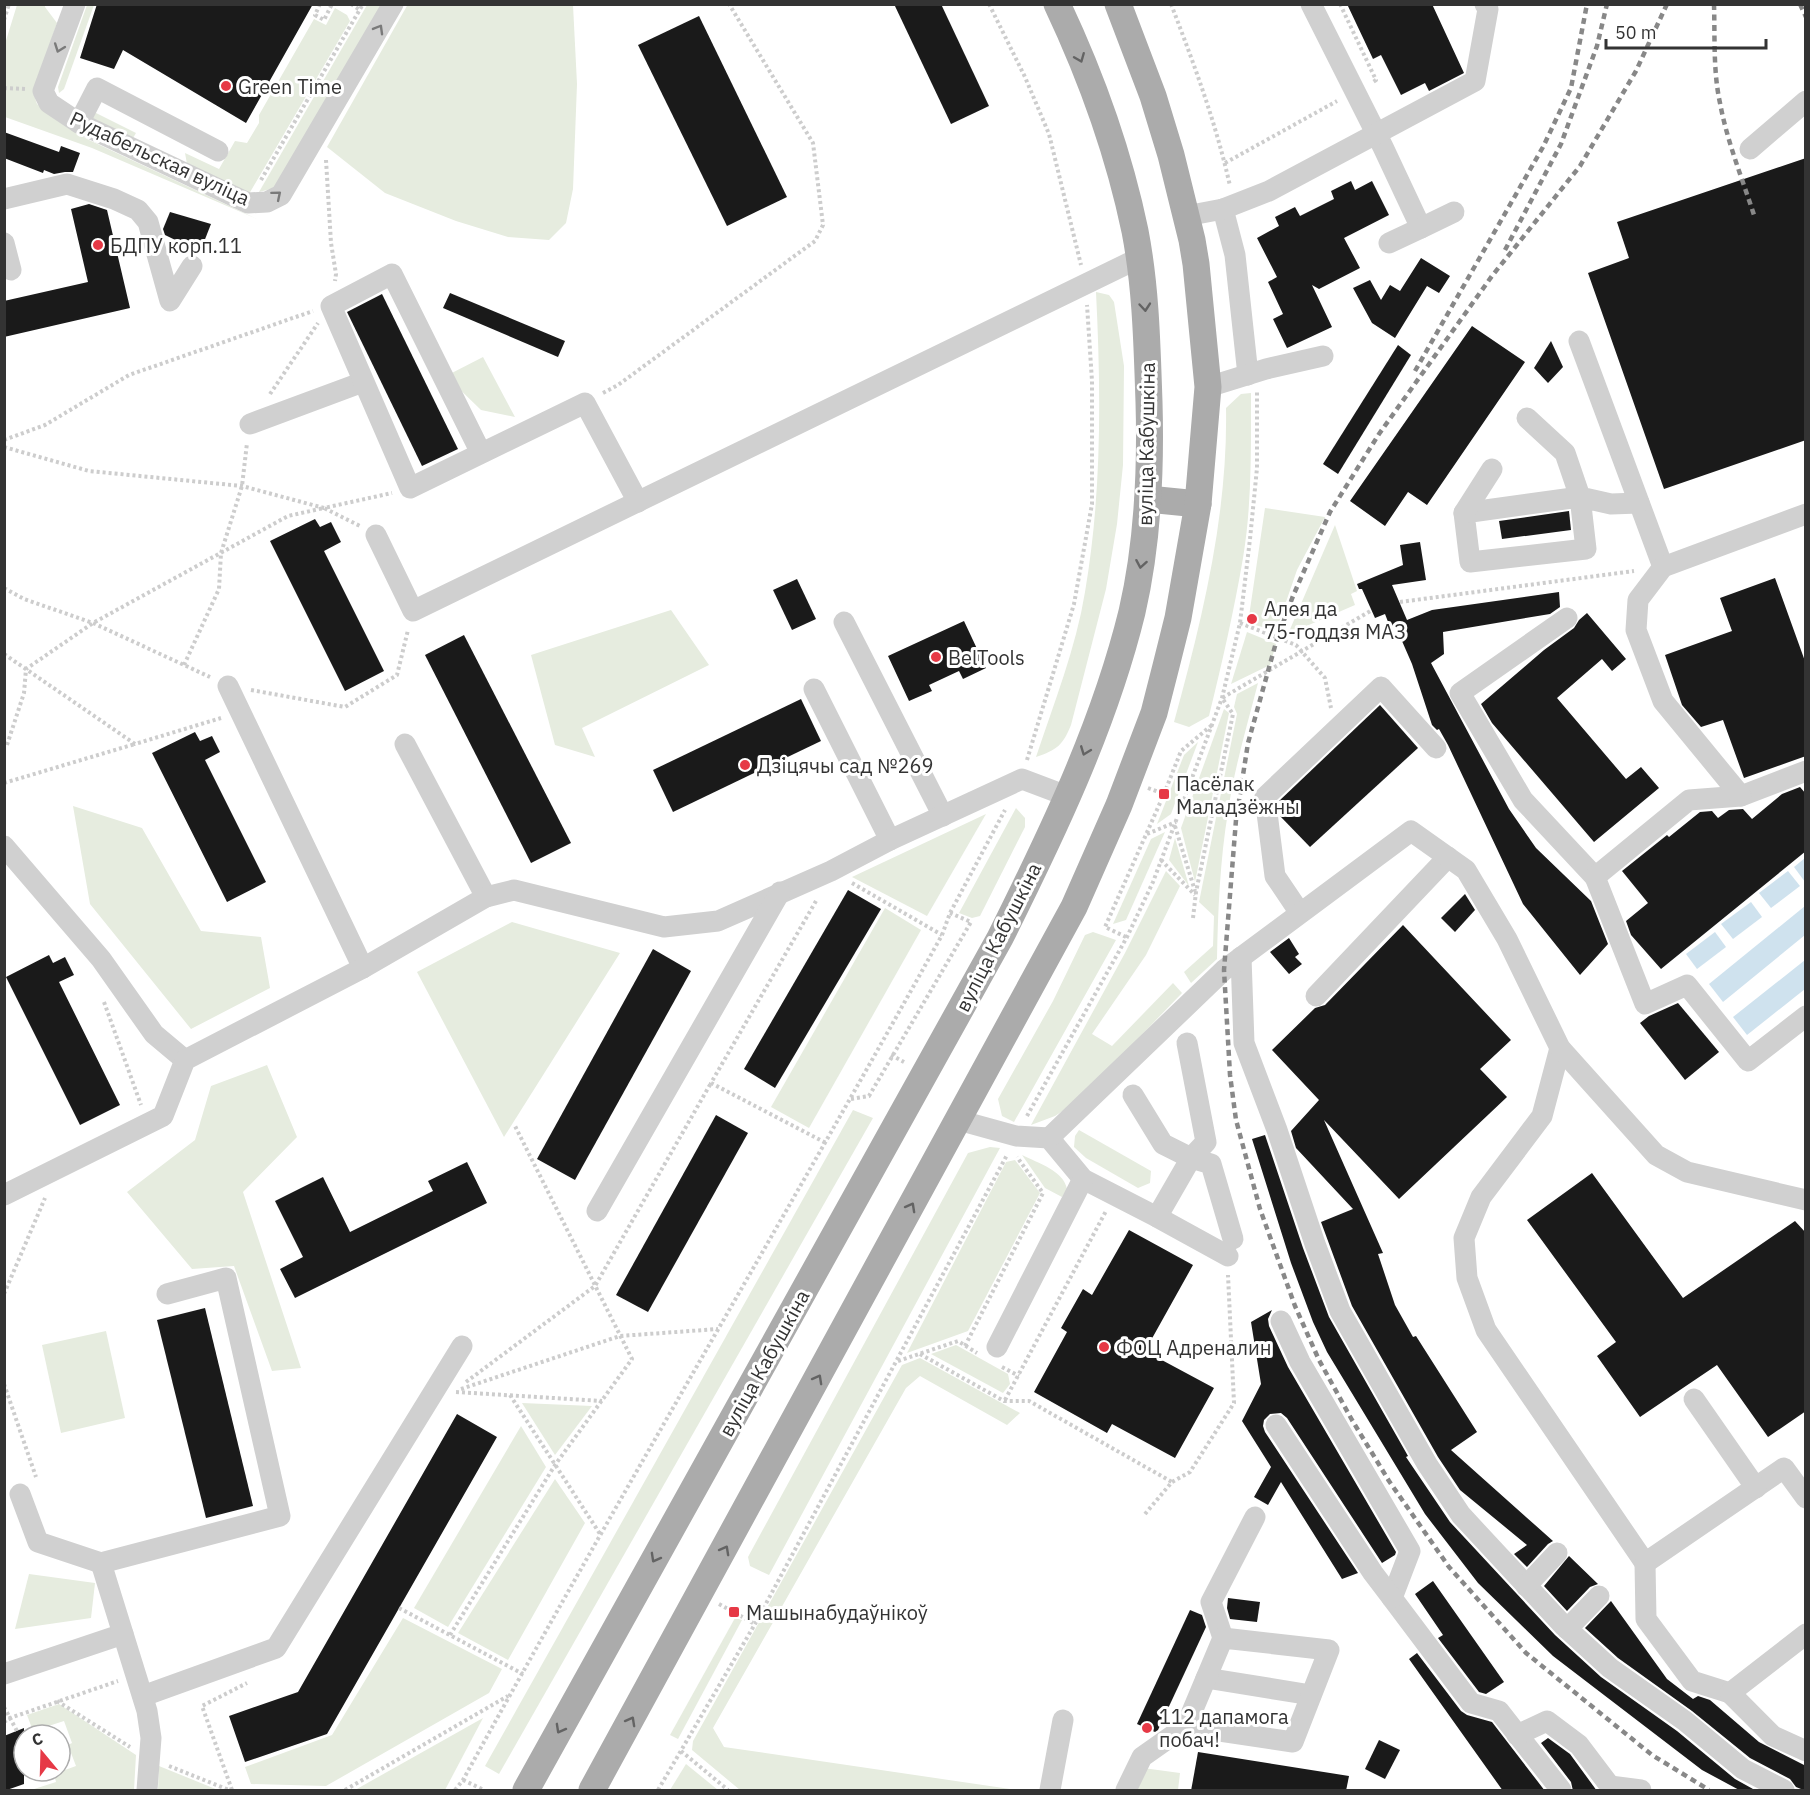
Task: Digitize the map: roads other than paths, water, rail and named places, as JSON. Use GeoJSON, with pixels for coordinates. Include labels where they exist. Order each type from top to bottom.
{"type":"FeatureCollection","features":[{"type":"Feature","properties":{"kind":"main road","name":"вуліца Кабушкіна"},"geometry":{"type":"LineString","coordinates":[[526,1791],[994,949],[1030,879],[1067,796],[1105,700],[1131,612],[1142,558],[1150,446],[1147,340],[1139,258],[1126,194],[1092,88],[1057,4]]}},
{"type":"Feature","properties":{"kind":"main road"},"geometry":{"type":"LineString","coordinates":[[592,1791],[1074,907],[1119,805],[1154,712],[1178,618],[1198,504],[1208,387],[1196,264],[1186,216],[1153,96],[1118,4]]}},
{"type":"Feature","properties":{"kind":"main road"},"geometry":{"type":"LineString","coordinates":[[1148,499],[1198,504]]}},
{"type":"Feature","properties":{"kind":"main road"},"geometry":{"type":"LineString","coordinates":[[605,1791],[608,1763]]}},
{"type":"Feature","properties":{"kind":"lane","name":"Рудабельская вуліца"},"geometry":{"type":"LineString","coordinates":[[75,4],[43,91],[49,103],[79,123],[248,203],[267,202],[281,195],[393,4]]}},
{"type":"Feature","properties":{"kind":"lane"},"geometry":{"type":"LineString","coordinates":[[1311,4],[1376,133],[1420,228]]}},
{"type":"Feature","properties":{"kind":"lane"},"geometry":{"type":"LineString","coordinates":[[1186,216],[1223,209],[1269,190],[1475,81],[1488,9],[1485,4]]}},
{"type":"Feature","properties":{"kind":"lane"},"geometry":{"type":"LineString","coordinates":[[79,123],[97,88],[218,151]]}},
{"type":"Feature","properties":{"kind":"lane"},"geometry":{"type":"LineString","coordinates":[[1750,149],[1806,101]]}},
{"type":"Feature","properties":{"kind":"lane"},"geometry":{"type":"LineString","coordinates":[[4,199],[67,184],[114,199],[138,210],[148,222],[170,301],[192,266]]}},
{"type":"Feature","properties":{"kind":"lane"},"geometry":{"type":"LineString","coordinates":[[1223,209],[1235,255],[1248,375]]}},
{"type":"Feature","properties":{"kind":"lane"},"geometry":{"type":"LineString","coordinates":[[1389,243],[1454,212]]}},
{"type":"Feature","properties":{"kind":"lane"},"geometry":{"type":"LineString","coordinates":[[4,243],[11,270]]}},
{"type":"Feature","properties":{"kind":"lane"},"geometry":{"type":"LineString","coordinates":[[376,535],[413,611],[1139,258]]}},
{"type":"Feature","properties":{"kind":"lane"},"geometry":{"type":"LineString","coordinates":[[481,453],[392,274],[331,306],[410,488],[585,403],[638,502]]}},
{"type":"Feature","properties":{"kind":"lane"},"geometry":{"type":"LineString","coordinates":[[1579,341],[1663,567]]}},
{"type":"Feature","properties":{"kind":"lane"},"geometry":{"type":"LineString","coordinates":[[1208,387],[1323,356]]}},
{"type":"Feature","properties":{"kind":"lane"},"geometry":{"type":"LineString","coordinates":[[250,424],[363,382]]}},
{"type":"Feature","properties":{"kind":"lane"},"geometry":{"type":"LineString","coordinates":[[1492,469],[1464,513],[1470,562],[1586,549],[1580,497],[1565,453],[1527,417]]}},
{"type":"Feature","properties":{"kind":"lane"},"geometry":{"type":"LineString","coordinates":[[1464,513],[1580,497],[1611,504],[1639,503]]}},
{"type":"Feature","properties":{"kind":"lane"},"geometry":{"type":"LineString","coordinates":[[1741,796],[1663,700],[1636,630],[1638,600],[1663,567],[1806,514]]}},
{"type":"Feature","properties":{"kind":"lane"},"geometry":{"type":"LineString","coordinates":[[1567,618],[1460,693],[1523,800],[1595,877],[1645,1004],[1687,985],[1748,1061],[1806,1016]]}},
{"type":"Feature","properties":{"kind":"lane"},"geometry":{"type":"LineString","coordinates":[[844,622],[943,816]]}},
{"type":"Feature","properties":{"kind":"lane"},"geometry":{"type":"LineString","coordinates":[[228,686],[363,968]]}},
{"type":"Feature","properties":{"kind":"lane"},"geometry":{"type":"LineString","coordinates":[[1300,913],[1275,876],[1265,797],[1381,687],[1436,748]]}},
{"type":"Feature","properties":{"kind":"lane"},"geometry":{"type":"LineString","coordinates":[[814,689],[890,840]]}},
{"type":"Feature","properties":{"kind":"lane"},"geometry":{"type":"LineString","coordinates":[[405,744],[486,897]]}},
{"type":"Feature","properties":{"kind":"lane"},"geometry":{"type":"LineString","coordinates":[[1595,877],[1689,800],[1741,796],[1806,771]]}},
{"type":"Feature","properties":{"kind":"lane"},"geometry":{"type":"LineString","coordinates":[[4,1195],[163,1116],[185,1060],[363,968],[486,897],[514,890],[664,927],[718,921],[1022,779],[1067,796]]}},
{"type":"Feature","properties":{"kind":"lane"},"geometry":{"type":"LineString","coordinates":[[1049,1138],[1224,970],[1411,831],[1466,870],[1507,939],[1560,1048],[1656,1155],[1686,1172],[1806,1200]]}},
{"type":"Feature","properties":{"kind":"lane"},"geometry":{"type":"LineString","coordinates":[[4,846],[101,959],[154,1034],[185,1060]]}},
{"type":"Feature","properties":{"kind":"lane"},"geometry":{"type":"LineString","coordinates":[[1316,996],[1448,857]]}},
{"type":"Feature","properties":{"kind":"lane"},"geometry":{"type":"LineString","coordinates":[[597,1211],[780,892]]}},
{"type":"Feature","properties":{"kind":"lane"},"geometry":{"type":"LineString","coordinates":[[1241,957],[1244,1042],[1340,1311],[1438,1481],[1461,1515],[1526,1586],[1567,1629],[1610,1668],[1685,1720],[1743,1768],[1784,1791]]}},
{"type":"Feature","properties":{"kind":"lane"},"geometry":{"type":"LineString","coordinates":[[1157,1217],[1191,1158],[1206,1142],[1187,1043]]}},
{"type":"Feature","properties":{"kind":"lane"},"geometry":{"type":"LineString","coordinates":[[1560,1048],[1542,1116],[1481,1197],[1464,1238],[1467,1278],[1486,1330],[1645,1563],[1646,1619],[1692,1681],[1730,1693],[1773,1736],[1806,1751]]}},
{"type":"Feature","properties":{"kind":"lane"},"geometry":{"type":"LineString","coordinates":[[958,1120],[1016,1136],[1049,1138],[1083,1179],[1157,1217],[1231,1247],[1211,1164],[1191,1158],[1163,1144],[1133,1095]]}},
{"type":"Feature","properties":{"kind":"lane"},"geometry":{"type":"LineString","coordinates":[[994,1356],[1083,1179]]}},
{"type":"Feature","properties":{"kind":"lane"},"geometry":{"type":"LineString","coordinates":[[20,1494],[38,1542],[100,1563],[279,1516],[225,1278],[167,1294]]}},
{"type":"Feature","properties":{"kind":"lane"},"geometry":{"type":"LineString","coordinates":[[1281,1321],[1300,1362],[1410,1551],[1392,1598]]}},
{"type":"Feature","properties":{"kind":"lane"},"geometry":{"type":"LineString","coordinates":[[143,1696],[276,1648],[462,1346]]}},
{"type":"Feature","properties":{"kind":"lane"},"geometry":{"type":"LineString","coordinates":[[1694,1399],[1756,1488]]}},
{"type":"Feature","properties":{"kind":"lane"},"geometry":{"type":"LineString","coordinates":[[1276,1425],[1373,1574],[1471,1703],[1499,1711],[1561,1791]]}},
{"type":"Feature","properties":{"kind":"lane"},"geometry":{"type":"LineString","coordinates":[[1645,1563],[1784,1468],[1806,1498]]}},
{"type":"Feature","properties":{"kind":"lane"},"geometry":{"type":"LineString","coordinates":[[1126,1791],[1142,1757],[1186,1726],[1222,1638],[1211,1602],[1255,1517]]}},
{"type":"Feature","properties":{"kind":"lane"},"geometry":{"type":"LineString","coordinates":[[1526,1586],[1557,1553]]}},
{"type":"Feature","properties":{"kind":"lane"},"geometry":{"type":"LineString","coordinates":[[100,1563],[143,1696],[151,1738],[147,1791]]}},
{"type":"Feature","properties":{"kind":"lane"},"geometry":{"type":"LineString","coordinates":[[1567,1629],[1599,1596]]}},
{"type":"Feature","properties":{"kind":"lane"},"geometry":{"type":"LineString","coordinates":[[4,1674],[123,1634]]}},
{"type":"Feature","properties":{"kind":"lane"},"geometry":{"type":"LineString","coordinates":[[1730,1693],[1806,1634]]}},
{"type":"Feature","properties":{"kind":"lane"},"geometry":{"type":"LineString","coordinates":[[1186,1726],[1293,1742],[1329,1650],[1222,1638]]}},
{"type":"Feature","properties":{"kind":"lane"},"geometry":{"type":"LineString","coordinates":[[1206,1678],[1311,1695]]}},
{"type":"Feature","properties":{"kind":"lane"},"geometry":{"type":"LineString","coordinates":[[1050,1791],[1063,1720]]}},
{"type":"Feature","properties":{"kind":"lane"},"geometry":{"type":"LineString","coordinates":[[1517,1735],[1547,1721],[1579,1745],[1611,1788],[1641,1791]]}},
{"type":"Feature","properties":{"kind":"water"},"geometry":{"type":"Polygon","coordinates":[[[1805,858],[1806,882],[1794,867],[1805,858]]]}},
{"type":"Feature","properties":{"kind":"water"},"geometry":{"type":"Polygon","coordinates":[[[1788,871],[1800,886],[1771,908],[1759,893],[1788,871]]]}},
{"type":"Feature","properties":{"kind":"water"},"geometry":{"type":"Polygon","coordinates":[[[1751,902],[1762,917],[1733,939],[1721,924],[1751,902]]]}},
{"type":"Feature","properties":{"kind":"water"},"geometry":{"type":"Polygon","coordinates":[[[1805,906],[1805,935],[1723,1002],[1709,984],[1805,906]]]}},
{"type":"Feature","properties":{"kind":"water"},"geometry":{"type":"Polygon","coordinates":[[[1715,932],[1726,947],[1697,969],[1686,954],[1715,932]]]}},
{"type":"Feature","properties":{"kind":"water"},"geometry":{"type":"Polygon","coordinates":[[[1805,960],[1805,989],[1747,1035],[1733,1017],[1805,960]]]}},
{"type":"Feature","properties":{"kind":"railway"},"geometry":{"type":"LineString","coordinates":[[1415,371],[1543,147],[1571,88],[1587,4]]}},
{"type":"Feature","properties":{"kind":"railway"},"geometry":{"type":"LineString","coordinates":[[1505,250],[1561,144],[1597,46],[1607,4]]}},
{"type":"Feature","properties":{"kind":"railway"},"geometry":{"type":"LineString","coordinates":[[1667,4],[1636,71],[1580,166],[1492,276],[1379,434],[1330,512],[1277,639],[1248,743],[1236,820],[1224,970],[1230,1075],[1236,1120],[1260,1209],[1295,1306],[1319,1360],[1352,1420],[1389,1481],[1449,1567],[1526,1653],[1652,1755],[1709,1790]]}},
{"type":"Feature","properties":{"kind":"railway"},"geometry":{"type":"LineString","coordinates":[[1714,4],[1715,66],[1720,103],[1754,215]]}},
{"type":"Feature","properties":{"kind":"railway"},"geometry":{"type":"LineString","coordinates":[[1800,4],[1806,17]]}},
{"type":"Feature","properties":{"kind":"place","name":"Green Time"},"geometry":{"type":"Point","coordinates":[226,86]}},
{"type":"Feature","properties":{"kind":"place","name":"БДПУ корп.11"},"geometry":{"type":"Point","coordinates":[98,245]}},
{"type":"Feature","properties":{"kind":"place","name":"Алея да 75-годдзя МАЗ"},"geometry":{"type":"Point","coordinates":[1252,619]}},
{"type":"Feature","properties":{"kind":"place","name":"BelTools"},"geometry":{"type":"Point","coordinates":[936,657]}},
{"type":"Feature","properties":{"kind":"place","name":"Дзіцячы сад №269"},"geometry":{"type":"Point","coordinates":[745,765]}},
{"type":"Feature","properties":{"kind":"place","name":"Пасёлак Маладзёжны"},"geometry":{"type":"Point","coordinates":[1164,794]}},
{"type":"Feature","properties":{"kind":"place","name":"ФОЦ Адреналин"},"geometry":{"type":"Point","coordinates":[1104,1347]}},
{"type":"Feature","properties":{"kind":"place","name":"Машынабудаўнікоў"},"geometry":{"type":"Point","coordinates":[734,1612]}},
{"type":"Feature","properties":{"kind":"place","name":"112 дапамога побач!"},"geometry":{"type":"Point","coordinates":[1147,1728]}}]}
